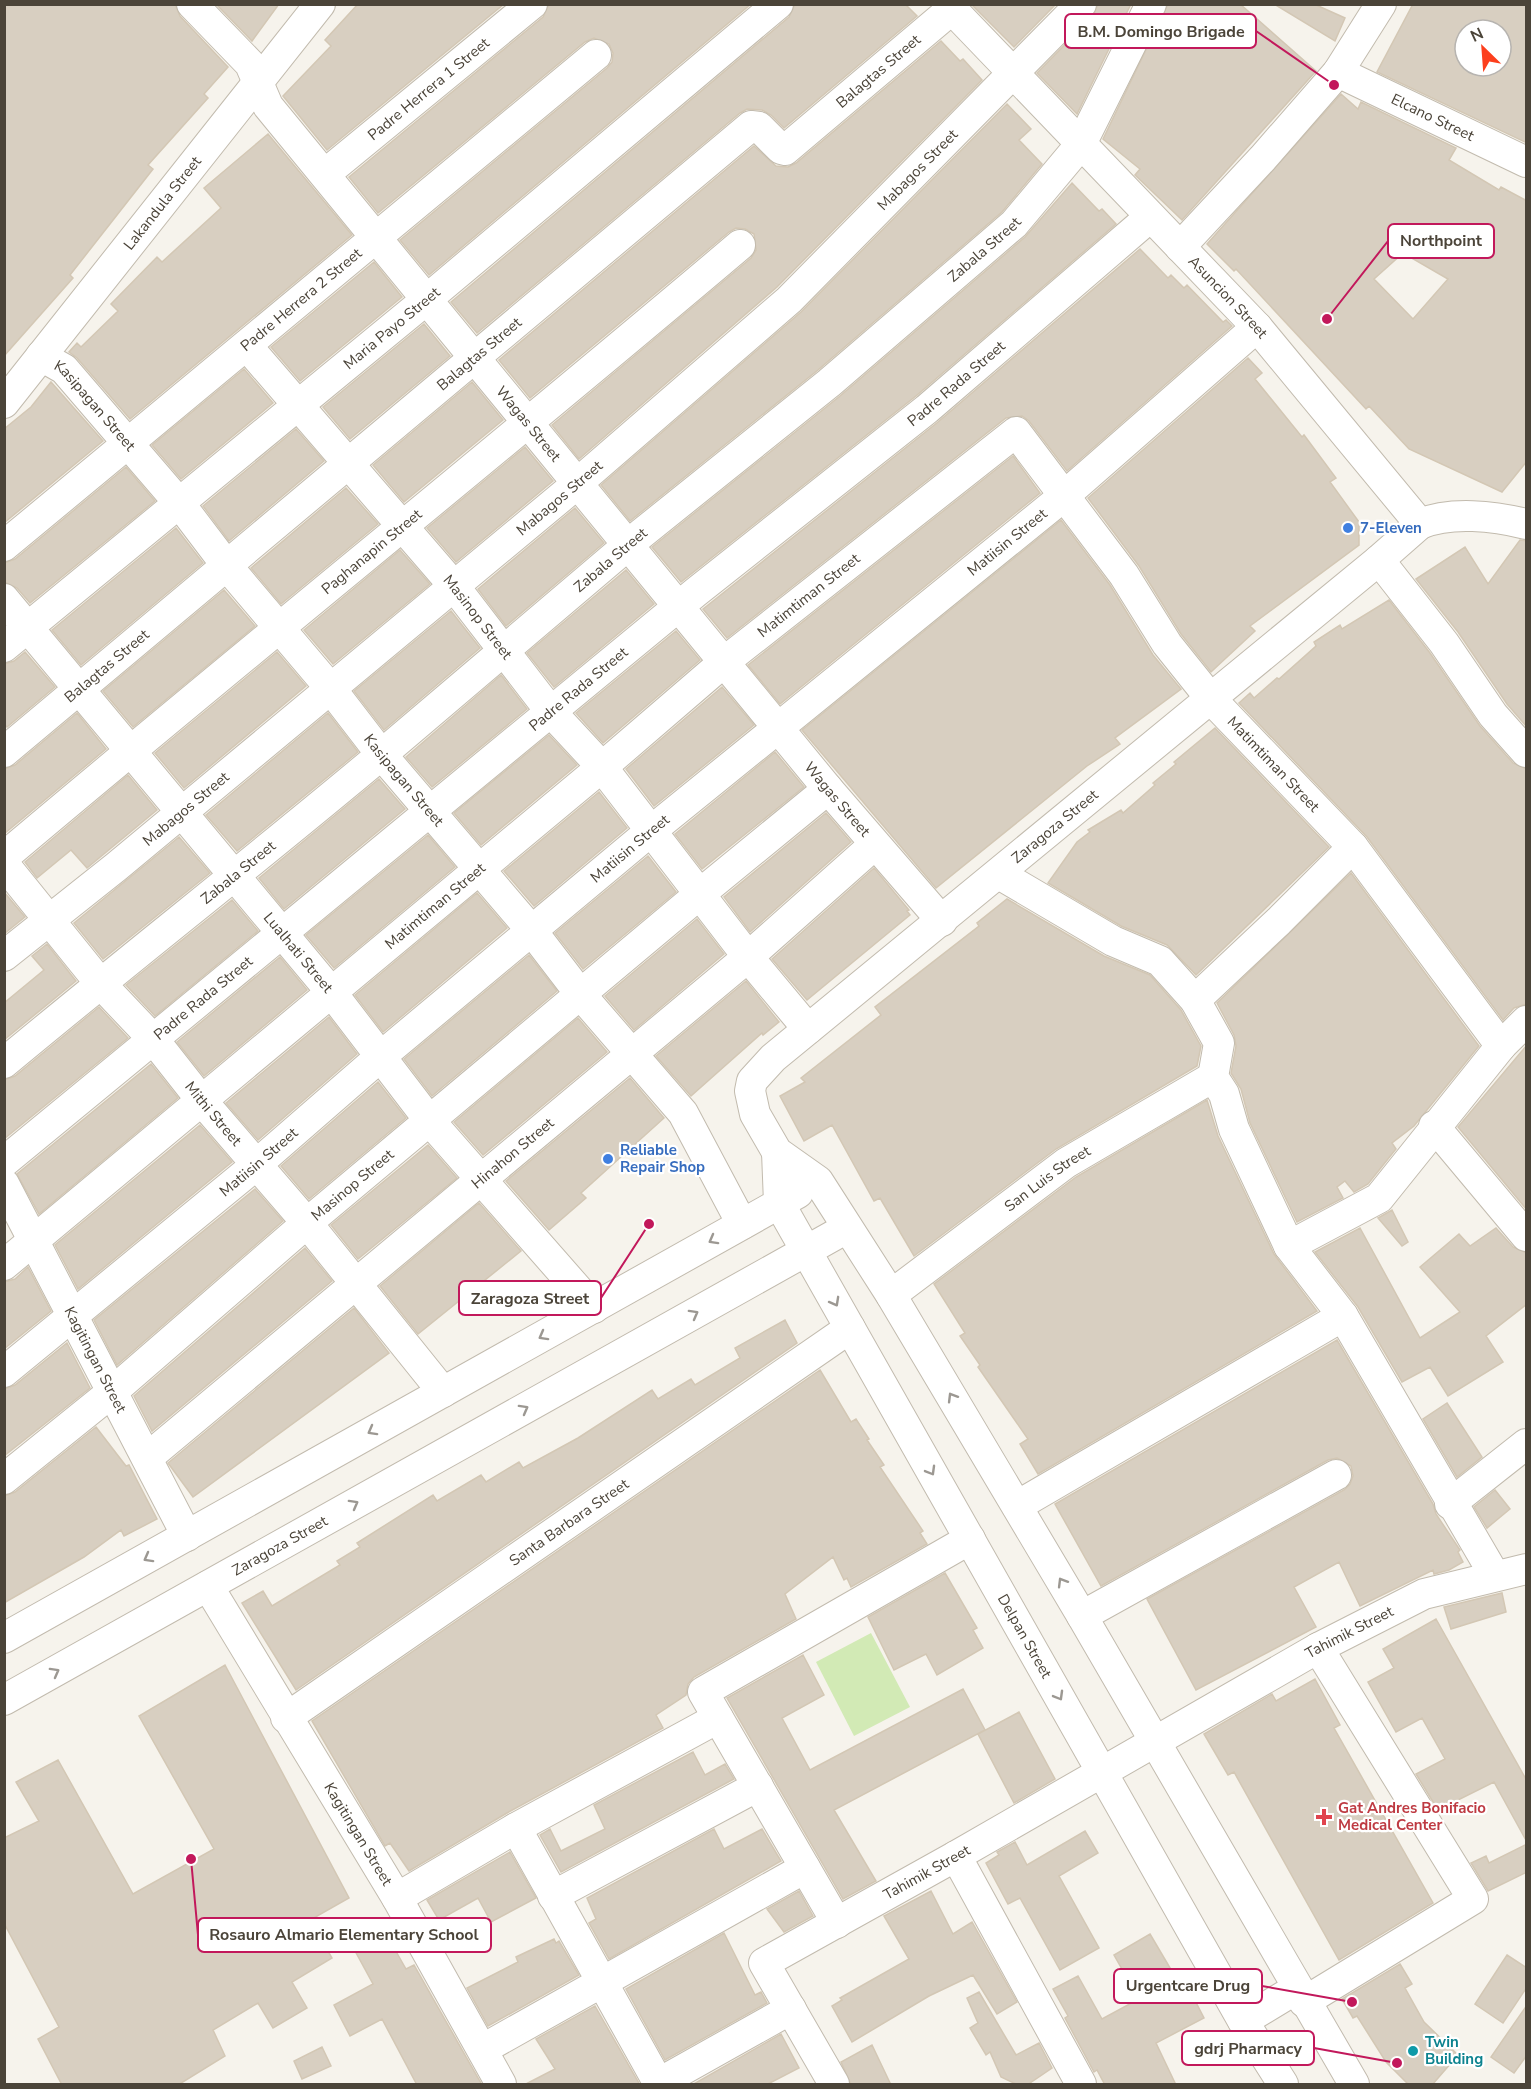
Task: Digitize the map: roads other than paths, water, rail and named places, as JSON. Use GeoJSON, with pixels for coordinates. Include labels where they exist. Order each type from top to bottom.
{"type":"FeatureCollection","features":[{"type":"Feature","properties":{"kind":"street","name":"Wagas Street"},"geometry":{"type":"LineString","coordinates":[[192,4],[250,64],[268,106],[777,728],[874,845],[942,921]]}},
{"type":"Feature","properties":{"kind":"street","name":"Lakandula Street"},"geometry":{"type":"LineString","coordinates":[[4,403],[320,4]]}},
{"type":"Feature","properties":{"kind":"street","name":"Padre Herrera 1 Street"},"geometry":{"type":"LineString","coordinates":[[325,174],[532,4]]}},
{"type":"Feature","properties":{"kind":"street","name":"Maria Payo Street"},"geometry":{"type":"LineString","coordinates":[[4,647],[426,300],[778,4]]}},
{"type":"Feature","properties":{"kind":"street","name":"Mabagos Street"},"geometry":{"type":"LineString","coordinates":[[4,956],[116,867],[331,689],[577,483],[789,300],[1081,4]]}},
{"type":"Feature","properties":{"kind":"street","name":"Zabala Street"},"geometry":{"type":"LineString","coordinates":[[4,1063],[381,754],[616,557],[628,544],[829,383],[1014,224],[1081,144],[1151,4]]}},
{"type":"Feature","properties":{"kind":"street"},"geometry":{"type":"LineString","coordinates":[[1180,247],[1338,72],[1381,4]]}},
{"type":"Feature","properties":{"kind":"street","name":"Asuncion Street"},"geometry":{"type":"LineString","coordinates":[[949,7],[1257,327],[1420,524]]}},
{"type":"Feature","properties":{"kind":"street","name":"Balagtas Street"},"geometry":{"type":"LineString","coordinates":[[4,752],[350,465],[751,126],[759,126],[781,149],[785,150],[949,7]]}},
{"type":"Feature","properties":{"kind":"street","name":"Padre Herrera 2 Street"},"geometry":{"type":"LineString","coordinates":[[4,546],[596,55]]}},
{"type":"Feature","properties":{"kind":"street","name":"Elcano Street"},"geometry":{"type":"LineString","coordinates":[[1338,72],[1473,139],[1527,162]]}},
{"type":"Feature","properties":{"kind":"street","name":"Padre Rada Street"},"geometry":{"type":"LineString","coordinates":[[4,1162],[679,607],[935,402],[1150,216]]}},
{"type":"Feature","properties":{"kind":"street","name":"Paghanapin Street"},"geometry":{"type":"LineString","coordinates":[[4,857],[130,750],[529,424],[740,245]]}},
{"type":"Feature","properties":{"kind":"street","name":"Matiisin Street"},"geometry":{"type":"LineString","coordinates":[[4,1372],[256,1165],[380,1057],[652,830],[1065,496],[1257,327]]}},
{"type":"Feature","properties":{"kind":"street","name":"Masinop Street"},"geometry":{"type":"LineString","coordinates":[[247,346],[454,586],[551,712],[602,767],[701,892],[748,957],[808,1029]]}},
{"type":"Feature","properties":{"kind":"street","name":"Kasipagan Street"},"geometry":{"type":"LineString","coordinates":[[41,356],[63,369],[180,504],[227,566],[331,689],[381,754],[532,932],[580,995],[683,1113],[742,1224]]}},
{"type":"Feature","properties":{"kind":"street","name":"Matimtiman Street"},"geometry":{"type":"LineString","coordinates":[[4,1265],[602,767],[724,662],[1016,432],[1124,575],[1167,644],[1211,699],[1353,847],[1501,1046]]}},
{"type":"Feature","properties":{"kind":"street"},"geometry":{"type":"LineString","coordinates":[[1420,524],[1437,517],[1511,520],[1527,524]]}},
{"type":"Feature","properties":{"kind":"street","name":"Zaragoza Street"},"geometry":{"type":"LineString","coordinates":[[4,1700],[848,1228],[818,1181],[777,1152],[755,1114],[750,1091],[759,1071],[1420,524]]}},
{"type":"Feature","properties":{"kind":"street"},"geometry":{"type":"LineString","coordinates":[[1379,560],[1444,643],[1493,715],[1527,752]]}},
{"type":"Feature","properties":{"kind":"street","name":"Lualhati Street"},"geometry":{"type":"LineString","coordinates":[[4,599],[332,993],[429,1120],[594,1308]]}},
{"type":"Feature","properties":{"kind":"street","name":"Masinop Street"},"geometry":{"type":"LineString","coordinates":[[4,1479],[112,1392],[429,1120],[701,892],[828,789]]}},
{"type":"Feature","properties":{"kind":"street","name":"Hinahon Street"},"geometry":{"type":"LineString","coordinates":[[147,1458],[748,957],[874,845]]}},
{"type":"Feature","properties":{"kind":"street"},"geometry":{"type":"LineString","coordinates":[[1195,1000],[1280,921],[1353,847]]}},
{"type":"Feature","properties":{"kind":"street","name":"Mithi Street"},"geometry":{"type":"LineString","coordinates":[[4,864],[100,983],[154,1040],[202,1101],[307,1223],[443,1392]]}},
{"type":"Feature","properties":{"kind":"street"},"geometry":{"type":"LineString","coordinates":[[999,874],[1113,942],[1160,961],[1195,1000],[1219,1043],[1213,1077],[1224,1094],[1234,1130],[1289,1246],[1343,1316],[1450,1504],[1495,1576]]}},
{"type":"Feature","properties":{"kind":"street"},"geometry":{"type":"LineString","coordinates":[[1289,1246],[1379,1198],[1434,1126],[1501,1046],[1527,1021]]}},
{"type":"Feature","properties":{"kind":"street","name":"San Luis Street"},"geometry":{"type":"LineString","coordinates":[[891,1295],[1066,1162],[1213,1077]]}},
{"type":"Feature","properties":{"kind":"street"},"geometry":{"type":"LineString","coordinates":[[1434,1126],[1527,1236]]}},
{"type":"Feature","properties":{"kind":"street","name":"Zaragoza Street"},"geometry":{"type":"LineString","coordinates":[[777,1152],[779,1203],[807,1251]]}},
{"type":"Feature","properties":{"kind":"street"},"geometry":{"type":"LineString","coordinates":[[4,1638],[818,1181]]}},
{"type":"Feature","properties":{"kind":"street","name":"Kagitingan Street"},"geometry":{"type":"LineString","coordinates":[[4,1184],[35,1239],[187,1536]]}},
{"type":"Feature","properties":{"kind":"street"},"geometry":{"type":"LineString","coordinates":[[848,1228],[891,1295],[1082,1616],[1300,1996],[1354,2085]]}},
{"type":"Feature","properties":{"kind":"street","name":"Delpan Street"},"geometry":{"type":"LineString","coordinates":[[807,1251],[1243,2021],[1283,2085]]}},
{"type":"Feature","properties":{"kind":"street"},"geometry":{"type":"LineString","coordinates":[[1017,1506],[1343,1316]]}},
{"type":"Feature","properties":{"kind":"street","name":"Santa Barbara Street"},"geometry":{"type":"LineString","coordinates":[[286,1718],[850,1328]]}},
{"type":"Feature","properties":{"kind":"street"},"geometry":{"type":"LineString","coordinates":[[1450,1504],[1527,1444]]}},
{"type":"Feature","properties":{"kind":"street"},"geometry":{"type":"LineString","coordinates":[[1082,1616],[1336,1475]]}},
{"type":"Feature","properties":{"kind":"street"},"geometry":{"type":"LineString","coordinates":[[837,1923],[703,1692],[970,1539]]}},
{"type":"Feature","properties":{"kind":"street","name":"Tahimik Street"},"geometry":{"type":"LineString","coordinates":[[791,2009],[764,1963],[1103,1773],[1318,1647],[1424,1594],[1527,1569]]}},
{"type":"Feature","properties":{"kind":"street","name":"Kagitingan Street"},"geometry":{"type":"LineString","coordinates":[[208,1586],[286,1718],[398,1898],[501,2085]]}},
{"type":"Feature","properties":{"kind":"street"},"geometry":{"type":"LineString","coordinates":[[1243,2021],[1300,1996],[1473,1899],[1318,1647]]}},
{"type":"Feature","properties":{"kind":"street"},"geometry":{"type":"LineString","coordinates":[[398,1898],[516,1828],[718,1718]]}},
{"type":"Feature","properties":{"kind":"street"},"geometry":{"type":"LineString","coordinates":[[554,1896],[758,1786]]}},
{"type":"Feature","properties":{"kind":"street"},"geometry":{"type":"LineString","coordinates":[[516,1828],[659,2084],[791,2009],[834,2085]]}},
{"type":"Feature","properties":{"kind":"street"},"geometry":{"type":"LineString","coordinates":[[956,1856],[1081,2085]]}},
{"type":"Feature","properties":{"kind":"street"},"geometry":{"type":"LineString","coordinates":[[483,2049],[805,1868]]}},
{"type":"Feature","properties":{"kind":"place","name":"B.M. Domingo Brigade"},"geometry":{"type":"Point","coordinates":[1334,85]}},
{"type":"Feature","properties":{"kind":"place","name":"Northpoint"},"geometry":{"type":"Point","coordinates":[1327,319]}},
{"type":"Feature","properties":{"kind":"place","name":"7-Eleven"},"geometry":{"type":"Point","coordinates":[1348,528]}},
{"type":"Feature","properties":{"kind":"place","name":"Reliable Repair Shop"},"geometry":{"type":"Point","coordinates":[608,1159]}},
{"type":"Feature","properties":{"kind":"place","name":"Zaragoza Street"},"geometry":{"type":"Point","coordinates":[649,1224]}},
{"type":"Feature","properties":{"kind":"place","name":"Gat Andres Bonifacio Medical Center"},"geometry":{"type":"Point","coordinates":[1324,1817]}},
{"type":"Feature","properties":{"kind":"place","name":"Rosauro Almario Elementary School"},"geometry":{"type":"Point","coordinates":[191,1859]}},
{"type":"Feature","properties":{"kind":"place","name":"Urgentcare Drug"},"geometry":{"type":"Point","coordinates":[1352,2002]}},
{"type":"Feature","properties":{"kind":"place","name":"Twin Building"},"geometry":{"type":"Point","coordinates":[1413,2051]}},
{"type":"Feature","properties":{"kind":"place","name":"gdrj Pharmacy"},"geometry":{"type":"Point","coordinates":[1397,2063]}}]}
